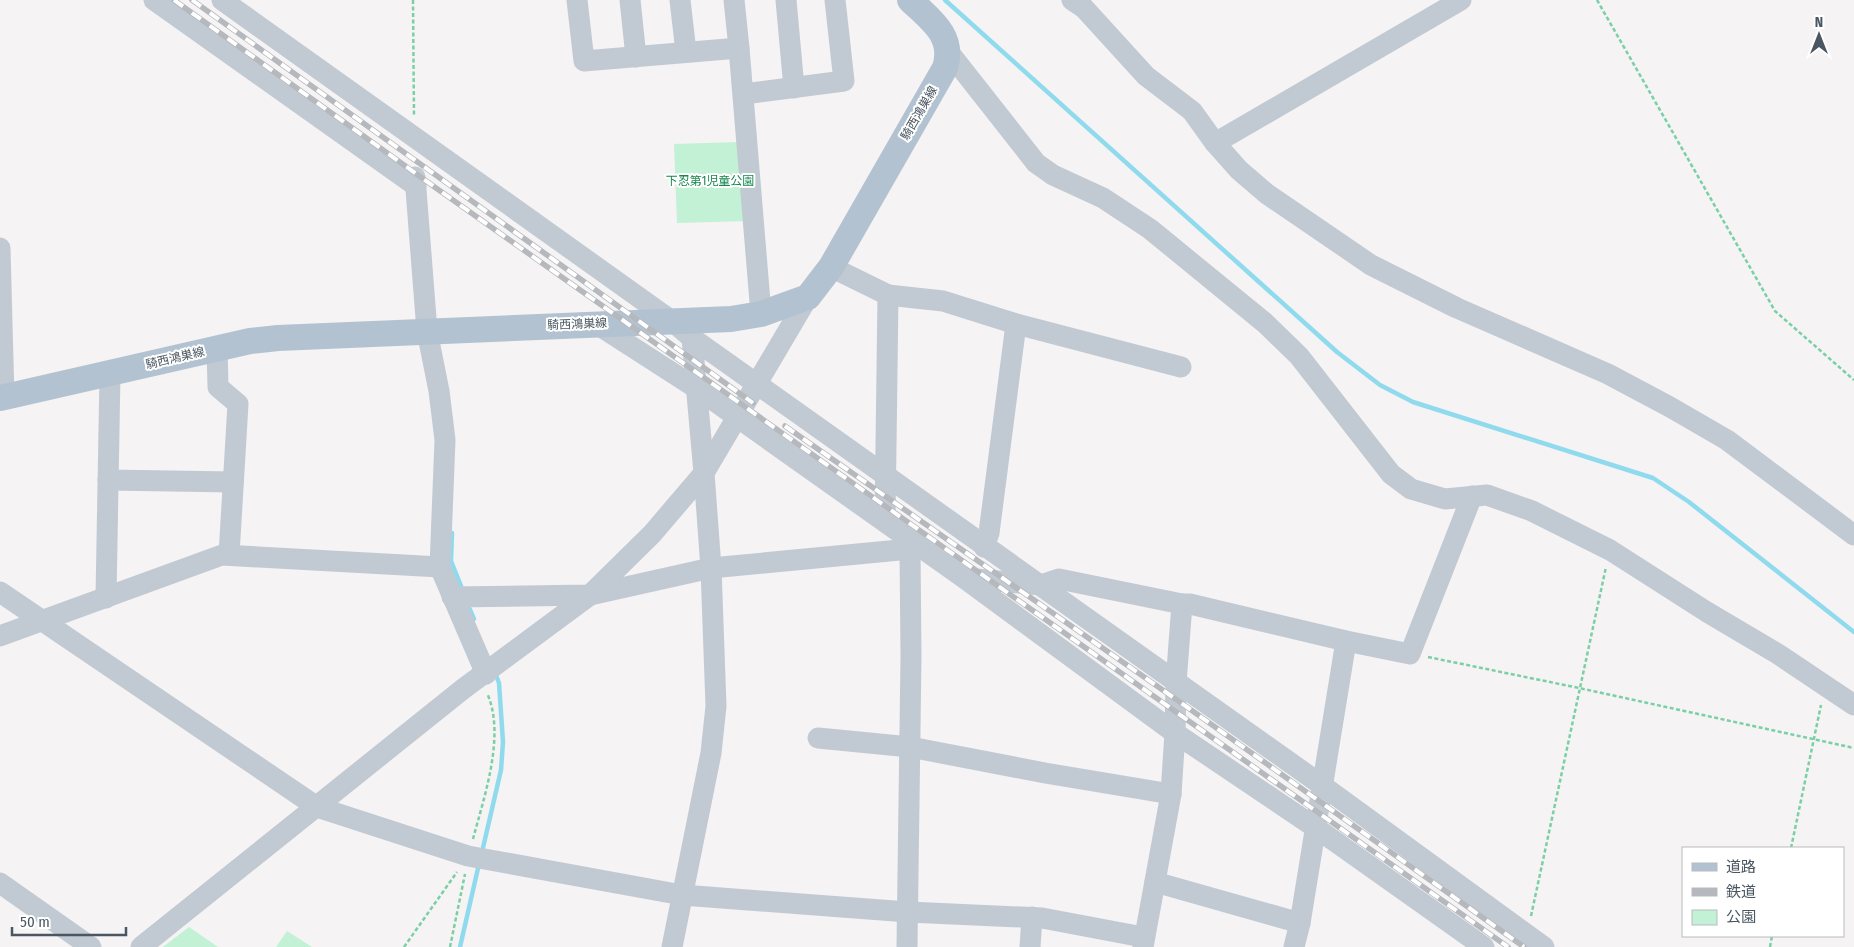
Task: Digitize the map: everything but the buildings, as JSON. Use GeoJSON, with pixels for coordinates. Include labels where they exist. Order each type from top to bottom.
{"type":"FeatureCollection","features":[{"type":"Feature","properties":{"kind":"main road"},"geometry":{"type":"LineString","coordinates":[[910,0],[938,27],[948,50]]}},
{"type":"Feature","properties":{"kind":"main road","name":"騎西鴻巣線"},"geometry":{"type":"LineString","coordinates":[[2,398],[250,341],[278,338],[731,319],[762,314],[808,297],[831,267],[945,68],[948,50]]}},
{"type":"Feature","properties":{"kind":"street"},"geometry":{"type":"LineString","coordinates":[[154,0],[416,182],[445,440],[440,567],[483,676]]}},
{"type":"Feature","properties":{"kind":"street"},"geometry":{"type":"LineString","coordinates":[[222,0],[672,321],[692,338],[984,547],[1041,585],[1323,786],[1536,941]]}},
{"type":"Feature","properties":{"kind":"street"},"geometry":{"type":"LineString","coordinates":[[577,0],[584,61],[739,48]]}},
{"type":"Feature","properties":{"kind":"street"},"geometry":{"type":"LineString","coordinates":[[630,0],[636,57]]}},
{"type":"Feature","properties":{"kind":"street"},"geometry":{"type":"LineString","coordinates":[[680,0],[686,52]]}},
{"type":"Feature","properties":{"kind":"street"},"geometry":{"type":"LineString","coordinates":[[734,0],[744,94],[762,314]]}},
{"type":"Feature","properties":{"kind":"street"},"geometry":{"type":"LineString","coordinates":[[786,0],[794,88]]}},
{"type":"Feature","properties":{"kind":"street"},"geometry":{"type":"LineString","coordinates":[[744,94],[844,80],[835,0]]}},
{"type":"Feature","properties":{"kind":"street"},"geometry":{"type":"LineString","coordinates":[[1072,0],[1084,8],[1146,76],[1192,111],[1215,143],[1239,170],[1267,194],[1371,265],[1457,308],[1608,374],[1727,440],[1854,535]]}},
{"type":"Feature","properties":{"kind":"street"},"geometry":{"type":"LineString","coordinates":[[1215,143],[1461,0]]}},
{"type":"Feature","properties":{"kind":"street"},"geometry":{"type":"LineString","coordinates":[[948,50],[1036,163],[1053,175],[1103,198],[1150,229],[1278,336],[1299,356],[1391,474],[1411,489],[1445,499],[1488,495],[1532,511],[1610,550],[1707,612],[1778,654],[1854,705]]}},
{"type":"Feature","properties":{"kind":"street"},"geometry":{"type":"LineString","coordinates":[[0,248],[2,398]]}},
{"type":"Feature","properties":{"kind":"street"},"geometry":{"type":"LineString","coordinates":[[831,267],[888,295],[943,301],[1016,324],[1181,367]]}},
{"type":"Feature","properties":{"kind":"street"},"geometry":{"type":"LineString","coordinates":[[885,521],[888,295]]}},
{"type":"Feature","properties":{"kind":"street"},"geometry":{"type":"LineString","coordinates":[[141,947],[463,689],[590,595],[652,534],[704,473],[808,297]]}},
{"type":"Feature","properties":{"kind":"street"},"geometry":{"type":"LineString","coordinates":[[595,324],[696,388],[885,521],[912,546],[964,578],[1175,733],[1316,828],[1484,947]]}},
{"type":"Feature","properties":{"kind":"street"},"geometry":{"type":"LineString","coordinates":[[984,547],[989,533],[1016,324]]}},
{"type":"Feature","properties":{"kind":"street"},"geometry":{"type":"LineString","coordinates":[[672,947],[711,753],[716,706],[711,568],[692,338]]}},
{"type":"Feature","properties":{"kind":"street"},"geometry":{"type":"LineString","coordinates":[[217,348],[218,387],[238,404],[229,555]]}},
{"type":"Feature","properties":{"kind":"street"},"geometry":{"type":"LineString","coordinates":[[106,598],[110,373]]}},
{"type":"Feature","properties":{"kind":"street"},"geometry":{"type":"LineString","coordinates":[[108,480],[233,482]]}},
{"type":"Feature","properties":{"kind":"street"},"geometry":{"type":"LineString","coordinates":[[964,578],[1041,585],[1059,579],[1190,604],[1410,654],[1472,496]]}},
{"type":"Feature","properties":{"kind":"street"},"geometry":{"type":"LineString","coordinates":[[452,597],[590,595],[711,568],[912,546]]}},
{"type":"Feature","properties":{"kind":"street"},"geometry":{"type":"LineString","coordinates":[[907,947],[912,546]]}},
{"type":"Feature","properties":{"kind":"street"},"geometry":{"type":"LineString","coordinates":[[0,636],[222,555],[440,567]]}},
{"type":"Feature","properties":{"kind":"street"},"geometry":{"type":"LineString","coordinates":[[0,592],[317,807],[468,856],[682,895],[908,912],[1042,918],[1143,942],[1171,794],[1182,604]]}},
{"type":"Feature","properties":{"kind":"street"},"geometry":{"type":"LineString","coordinates":[[1294,947],[1300,923],[1346,640]]}},
{"type":"Feature","properties":{"kind":"street"},"geometry":{"type":"LineString","coordinates":[[818,738],[910,747],[1045,773],[1171,794]]}},
{"type":"Feature","properties":{"kind":"street"},"geometry":{"type":"LineString","coordinates":[[1155,882],[1300,923]]}},
{"type":"Feature","properties":{"kind":"street"},"geometry":{"type":"LineString","coordinates":[[0,883],[91,947]]}},
{"type":"Feature","properties":{"kind":"street"},"geometry":{"type":"LineString","coordinates":[[1030,947],[1032,918]]}},
{"type":"Feature","properties":{"kind":"path"},"geometry":{"type":"LineString","coordinates":[[413,0],[415,138]]}},
{"type":"Feature","properties":{"kind":"path"},"geometry":{"type":"LineString","coordinates":[[1597,0],[1776,311],[1854,380]]}},
{"type":"Feature","properties":{"kind":"path"},"geometry":{"type":"LineString","coordinates":[[1536,941],[1579,688],[1610,550]]}},
{"type":"Feature","properties":{"kind":"path"},"geometry":{"type":"LineString","coordinates":[[1410,654],[1579,688],[1854,748]]}},
{"type":"Feature","properties":{"kind":"path"},"geometry":{"type":"LineString","coordinates":[[450,947],[468,856],[488,783],[492,761],[493,717],[483,676]]}},
{"type":"Feature","properties":{"kind":"path"},"geometry":{"type":"LineString","coordinates":[[1791,847],[1825,686]]}},
{"type":"Feature","properties":{"kind":"path"},"geometry":{"type":"LineString","coordinates":[[404,947],[468,856]]}},
{"type":"Feature","properties":{"kind":"green space","name":"下忍第1児童公園"},"geometry":{"type":"Polygon","coordinates":[[[740,142],[748,221],[677,223],[674,144],[740,142]]]}},
{"type":"Feature","properties":{"kind":"green space"},"geometry":{"type":"Polygon","coordinates":[[[189,927],[218,947],[163,947],[189,927]]]}},
{"type":"Feature","properties":{"kind":"green space"},"geometry":{"type":"Polygon","coordinates":[[[287,931],[312,947],[276,947],[287,931]]]}},
{"type":"Feature","properties":{"kind":"waterway"},"geometry":{"type":"LineString","coordinates":[[945,0],[1337,352],[1380,385],[1413,402],[1653,478],[1689,502],[1854,632]]}},
{"type":"Feature","properties":{"kind":"waterway"},"geometry":{"type":"LineString","coordinates":[[452,533],[451,561],[463,591]]}},
{"type":"Feature","properties":{"kind":"waterway"},"geometry":{"type":"LineString","coordinates":[[467,603],[474,619]]}},
{"type":"Feature","properties":{"kind":"waterway"},"geometry":{"type":"LineString","coordinates":[[482,852],[501,770],[503,742],[499,683],[495,673]]}},
{"type":"Feature","properties":{"kind":"waterway"},"geometry":{"type":"LineString","coordinates":[[460,947],[479,864]]}},
{"type":"Feature","properties":{"kind":"railway"},"geometry":{"type":"LineString","coordinates":[[174,0],[436,188],[1508,947]]}},
{"type":"Feature","properties":{"kind":"railway"},"geometry":{"type":"LineString","coordinates":[[192,0],[753,403]]}},
{"type":"Feature","properties":{"kind":"railway"},"geometry":{"type":"LineString","coordinates":[[785,426],[1187,707],[1524,947]]}}]}
